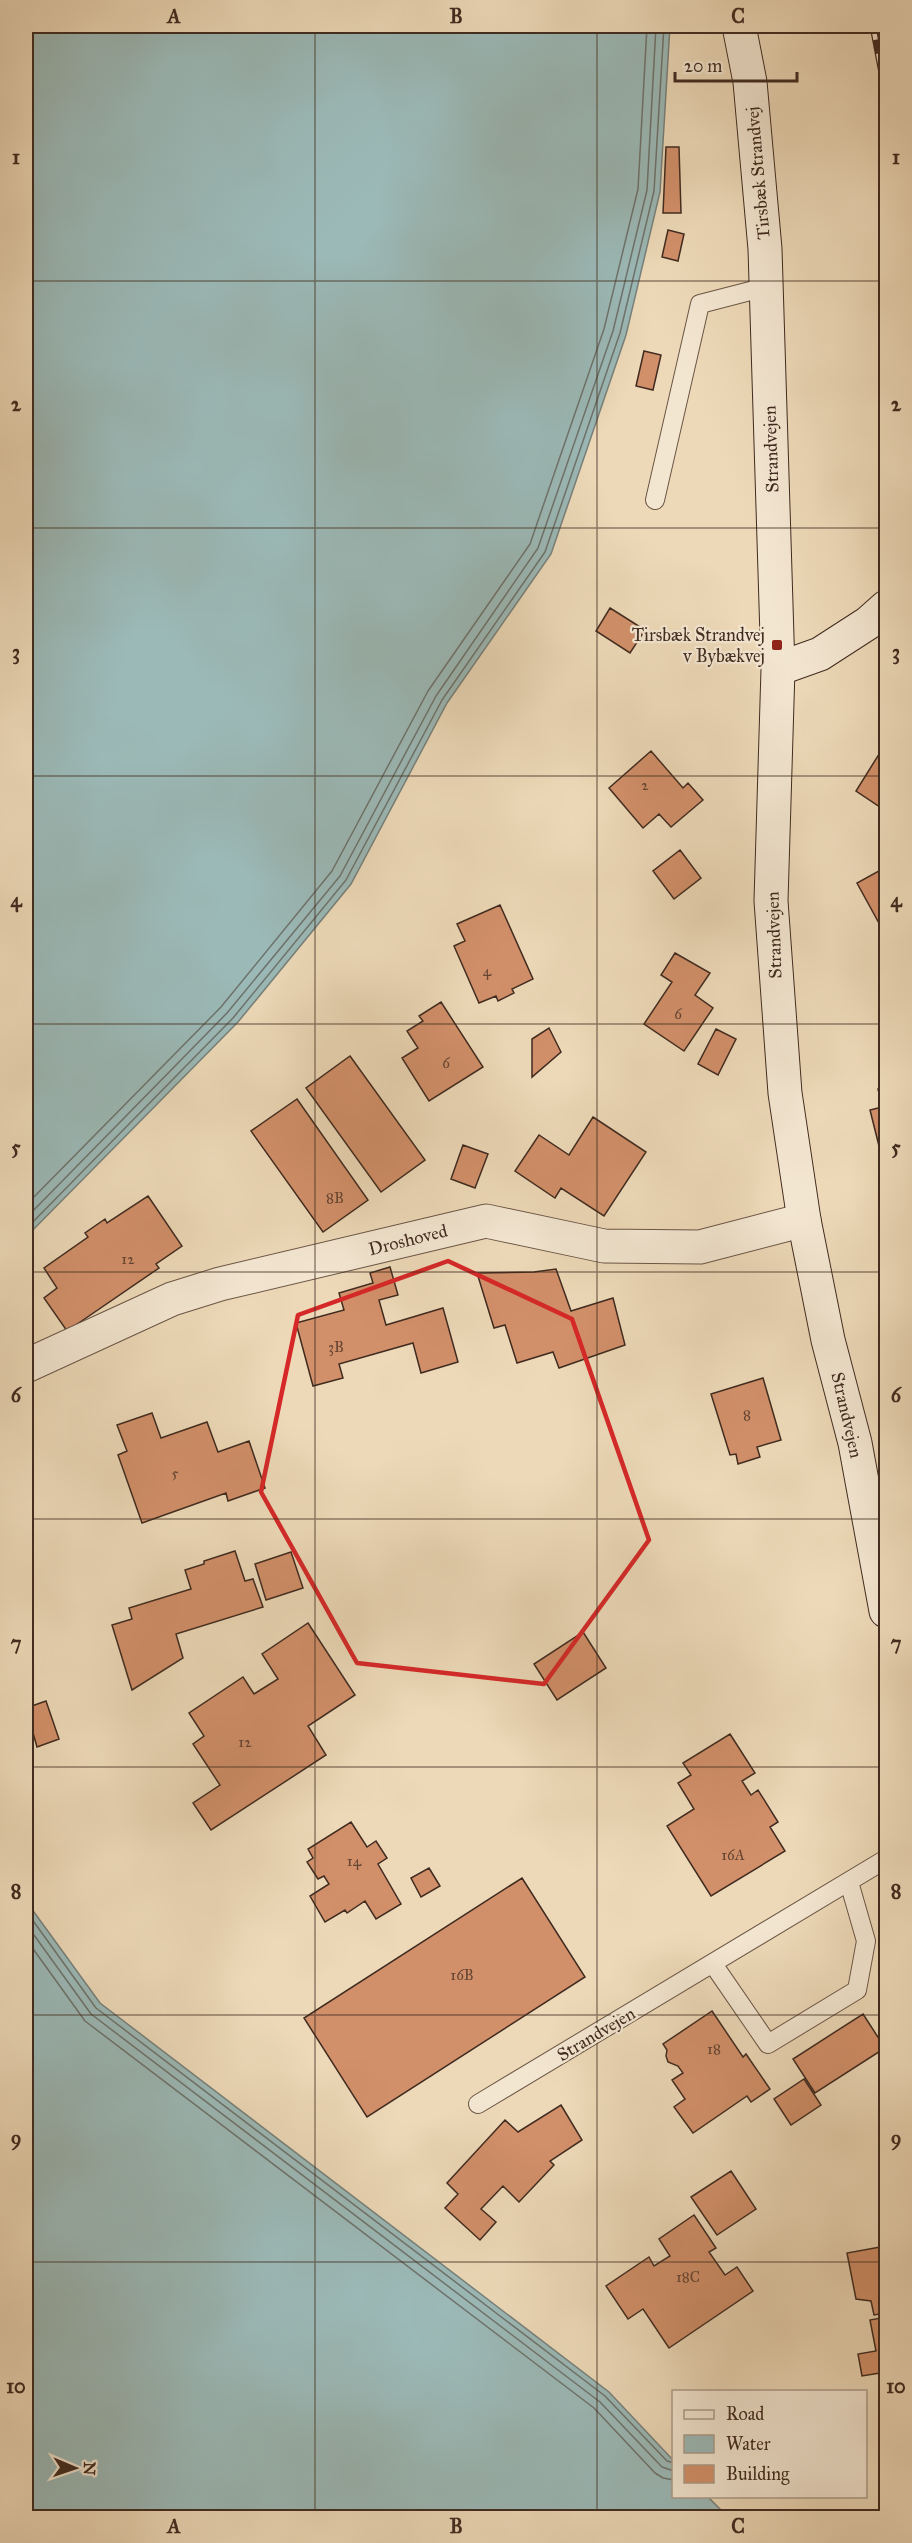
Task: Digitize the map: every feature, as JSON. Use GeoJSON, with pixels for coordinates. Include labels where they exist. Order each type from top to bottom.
{"type":"FeatureCollection","features":[{"type":"Feature","properties":{"kind":"street","name":"Tirsbæk Strandvej"},"geometry":{"type":"LineString","coordinates":[[739,26],[750,82],[765,249]]}},
{"type":"Feature","properties":{"kind":"street","name":"Strandvejen"},"geometry":{"type":"LineString","coordinates":[[765,249],[777,669],[771,901],[785,1093],[804,1220],[828,1340],[855,1443],[886,1611]]}},
{"type":"Feature","properties":{"kind":"street"},"geometry":{"type":"LineString","coordinates":[[777,669],[820,654],[868,623],[886,607]]}},
{"type":"Feature","properties":{"kind":"street","name":"Droshoved"},"geometry":{"type":"LineString","coordinates":[[26,1366],[172,1299],[220,1284],[486,1221],[604,1246],[700,1247],[804,1220]]}},
{"type":"Feature","properties":{"kind":"lane"},"geometry":{"type":"LineString","coordinates":[[655,501],[700,304],[766,287]]}},
{"type":"Feature","properties":{"kind":"lane","name":"Strandvejen"},"geometry":{"type":"LineString","coordinates":[[478,2104],[886,1860]]}},
{"type":"Feature","properties":{"kind":"lane"},"geometry":{"type":"LineString","coordinates":[[713,1964],[768,2044],[857,1990],[866,1941],[849,1882]]}},
{"type":"Feature","properties":{"kind":"highlighted area"},"geometry":{"type":"Polygon","coordinates":[[[448,1261],[572,1319],[649,1540],[544,1684],[357,1663],[261,1492],[298,1315],[448,1261]]]}},
{"type":"Feature","properties":{"kind":"water"},"geometry":{"type":"Polygon","coordinates":[[[26,26],[670,26],[660,192],[626,335],[551,554],[447,703],[351,884],[238,1022],[26,1237],[26,26]]]}},
{"type":"Feature","properties":{"kind":"water"},"geometry":{"type":"Polygon","coordinates":[[[26,1901],[100,2003],[609,2392],[672,2459],[672,2498],[709,2498],[728,2517],[26,2517],[26,1901]]]}},
{"type":"Feature","properties":{"kind":"building"},"geometry":{"type":"Polygon","coordinates":[[[666,147],[679,147],[681,213],[663,213],[666,147]]]}},
{"type":"Feature","properties":{"kind":"building"},"geometry":{"type":"Polygon","coordinates":[[[668,230],[684,234],[678,261],[662,257],[668,230]]]}},
{"type":"Feature","properties":{"kind":"building"},"geometry":{"type":"Polygon","coordinates":[[[644,351],[661,355],[653,390],[636,386],[644,351]]]}},
{"type":"Feature","properties":{"kind":"building"},"geometry":{"type":"Polygon","coordinates":[[[610,608],[645,630],[630,653],[596,631],[610,608]]]}},
{"type":"Feature","properties":{"kind":"building"},"geometry":{"type":"Polygon","coordinates":[[[886,743],[886,811],[856,791],[886,743]]]}},
{"type":"Feature","properties":{"kind":"building"},"geometry":{"type":"Polygon","coordinates":[[[651,751],[683,788],[688,783],[703,800],[671,827],[659,814],[643,828],[609,788],[651,751]]]}},
{"type":"Feature","properties":{"kind":"building"},"geometry":{"type":"Polygon","coordinates":[[[680,850],[701,878],[674,899],[653,871],[680,850]]]}},
{"type":"Feature","properties":{"kind":"building"},"geometry":{"type":"Polygon","coordinates":[[[886,867],[886,936],[857,883],[886,867]]]}},
{"type":"Feature","properties":{"kind":"building"},"geometry":{"type":"Polygon","coordinates":[[[500,905],[533,979],[512,989],[514,993],[498,1001],[496,996],[479,1003],[454,946],[465,941],[457,924],[500,905]]]}},
{"type":"Feature","properties":{"kind":"building"},"geometry":{"type":"Polygon","coordinates":[[[675,953],[710,973],[695,995],[713,1008],[684,1051],[644,1024],[672,982],[661,975],[675,953]]]}},
{"type":"Feature","properties":{"kind":"building"},"geometry":{"type":"Polygon","coordinates":[[[441,1002],[483,1067],[429,1101],[402,1058],[418,1048],[407,1031],[423,1021],[419,1016],[441,1002]]]}},
{"type":"Feature","properties":{"kind":"building"},"geometry":{"type":"Polygon","coordinates":[[[549,1028],[561,1052],[532,1077],[532,1039],[549,1028]]]}},
{"type":"Feature","properties":{"kind":"building"},"geometry":{"type":"Polygon","coordinates":[[[716,1029],[736,1039],[718,1075],[698,1064],[716,1029]]]}},
{"type":"Feature","properties":{"kind":"building"},"geometry":{"type":"Polygon","coordinates":[[[350,1056],[425,1160],[381,1192],[306,1088],[350,1056]]]}},
{"type":"Feature","properties":{"kind":"building"},"geometry":{"type":"Polygon","coordinates":[[[886,1087],[886,1104],[882,1105],[878,1089],[886,1087]]]}},
{"type":"Feature","properties":{"kind":"building"},"geometry":{"type":"Polygon","coordinates":[[[297,1099],[368,1200],[323,1232],[251,1131],[297,1099]]]}},
{"type":"Feature","properties":{"kind":"building"},"geometry":{"type":"Polygon","coordinates":[[[886,1106],[886,1174],[870,1110],[886,1106]]]}},
{"type":"Feature","properties":{"kind":"building"},"geometry":{"type":"Polygon","coordinates":[[[593,1117],[646,1152],[604,1216],[561,1188],[555,1198],[515,1171],[539,1135],[569,1155],[593,1117]]]}},
{"type":"Feature","properties":{"kind":"building"},"geometry":{"type":"Polygon","coordinates":[[[463,1145],[488,1154],[475,1188],[451,1179],[463,1145]]]}},
{"type":"Feature","properties":{"kind":"building"},"geometry":{"type":"Polygon","coordinates":[[[148,1196],[182,1246],[156,1264],[159,1268],[67,1331],[44,1298],[57,1288],[44,1268],[88,1237],[85,1233],[105,1219],[107,1223],[148,1196]]]}},
{"type":"Feature","properties":{"kind":"building"},"geometry":{"type":"Polygon","coordinates":[[[390,1267],[398,1295],[379,1300],[386,1325],[443,1308],[458,1362],[421,1373],[413,1343],[339,1364],[343,1378],[313,1386],[296,1323],[344,1310],[339,1293],[373,1283],[370,1273],[390,1267]]]}},
{"type":"Feature","properties":{"kind":"building"},"geometry":{"type":"Polygon","coordinates":[[[556,1269],[571,1311],[613,1298],[625,1345],[559,1368],[553,1352],[517,1363],[505,1325],[494,1328],[477,1273],[534,1272],[556,1269]]]}},
{"type":"Feature","properties":{"kind":"building"},"geometry":{"type":"Polygon","coordinates":[[[763,1378],[781,1440],[757,1447],[760,1457],[738,1464],[736,1454],[730,1455],[711,1394],[763,1378]]]}},
{"type":"Feature","properties":{"kind":"building"},"geometry":{"type":"Polygon","coordinates":[[[152,1413],[161,1438],[207,1422],[218,1452],[249,1441],[265,1488],[228,1501],[226,1493],[142,1523],[118,1455],[127,1451],[117,1425],[152,1413]]]}},
{"type":"Feature","properties":{"kind":"building"},"geometry":{"type":"Polygon","coordinates":[[[235,1551],[245,1581],[253,1579],[263,1607],[176,1634],[183,1658],[132,1690],[112,1625],[132,1619],[129,1608],[191,1589],[185,1570],[235,1551]]]}},
{"type":"Feature","properties":{"kind":"building"},"geometry":{"type":"Polygon","coordinates":[[[291,1552],[303,1588],[266,1600],[255,1564],[291,1552]]]}},
{"type":"Feature","properties":{"kind":"building"},"geometry":{"type":"Polygon","coordinates":[[[308,1623],[355,1695],[308,1726],[326,1755],[211,1830],[193,1803],[220,1785],[193,1744],[204,1736],[189,1713],[243,1677],[254,1694],[278,1679],[262,1654],[308,1623]]]}},
{"type":"Feature","properties":{"kind":"building"},"geometry":{"type":"Polygon","coordinates":[[[583,1632],[606,1668],[557,1700],[534,1664],[583,1632]]]}},
{"type":"Feature","properties":{"kind":"building"},"geometry":{"type":"Polygon","coordinates":[[[46,1701],[59,1739],[37,1747],[26,1708],[46,1701]]]}},
{"type":"Feature","properties":{"kind":"building"},"geometry":{"type":"Polygon","coordinates":[[[730,1734],[755,1773],[742,1781],[751,1795],[758,1790],[778,1822],[770,1827],[785,1851],[711,1896],[667,1826],[694,1809],[678,1783],[691,1775],[683,1763],[730,1734]]]}},
{"type":"Feature","properties":{"kind":"building"},"geometry":{"type":"Polygon","coordinates":[[[351,1822],[367,1847],[376,1841],[387,1858],[378,1864],[401,1904],[376,1919],[365,1901],[347,1913],[345,1910],[325,1922],[310,1896],[329,1884],[324,1876],[318,1879],[307,1862],[313,1858],[308,1849],[351,1822]]]}},
{"type":"Feature","properties":{"kind":"building"},"geometry":{"type":"Polygon","coordinates":[[[429,1868],[440,1886],[421,1897],[411,1878],[429,1868]]]}},
{"type":"Feature","properties":{"kind":"building"},"geometry":{"type":"Polygon","coordinates":[[[522,1878],[585,1977],[367,2117],[304,2018],[522,1878]]]}},
{"type":"Feature","properties":{"kind":"building"},"geometry":{"type":"Polygon","coordinates":[[[712,2011],[743,2057],[746,2054],[770,2089],[751,2102],[747,2096],[693,2133],[674,2107],[685,2099],[672,2080],[683,2073],[678,2066],[668,2062],[667,2050],[663,2044],[712,2011]]]}},
{"type":"Feature","properties":{"kind":"building"},"geometry":{"type":"Polygon","coordinates":[[[863,2014],[885,2048],[815,2093],[793,2059],[863,2014]]]}},
{"type":"Feature","properties":{"kind":"building"},"geometry":{"type":"Polygon","coordinates":[[[804,2079],[821,2105],[791,2125],[774,2099],[804,2079]]]}},
{"type":"Feature","properties":{"kind":"building"},"geometry":{"type":"Polygon","coordinates":[[[561,2105],[582,2140],[550,2161],[554,2165],[519,2202],[503,2186],[481,2209],[496,2222],[480,2240],[445,2208],[458,2194],[447,2183],[505,2120],[518,2132],[561,2105]]]}},
{"type":"Feature","properties":{"kind":"building"},"geometry":{"type":"Polygon","coordinates":[[[731,2171],[756,2209],[717,2235],[691,2197],[731,2171]]]}},
{"type":"Feature","properties":{"kind":"building"},"geometry":{"type":"Polygon","coordinates":[[[694,2215],[716,2248],[709,2252],[725,2275],[737,2267],[753,2291],[669,2348],[643,2309],[628,2319],[606,2286],[649,2257],[654,2266],[670,2256],[659,2239],[694,2215]]]}},
{"type":"Feature","properties":{"kind":"building"},"geometry":{"type":"Polygon","coordinates":[[[886,2246],[886,2317],[885,2313],[874,2315],[871,2301],[856,2299],[847,2253],[886,2246]]]}},
{"type":"Feature","properties":{"kind":"building"},"geometry":{"type":"Polygon","coordinates":[[[886,2317],[886,2372],[862,2376],[858,2354],[876,2351],[870,2320],[886,2317]]]}},
{"type":"Feature","properties":{"kind":"railway"},"geometry":{"type":"LineString","coordinates":[[873,26],[886,94]]}},
{"type":"Feature","properties":{"kind":"place","name":"Tirsbæk Strandvej v Bybækvej"},"geometry":{"type":"Point","coordinates":[777,645]}}]}
